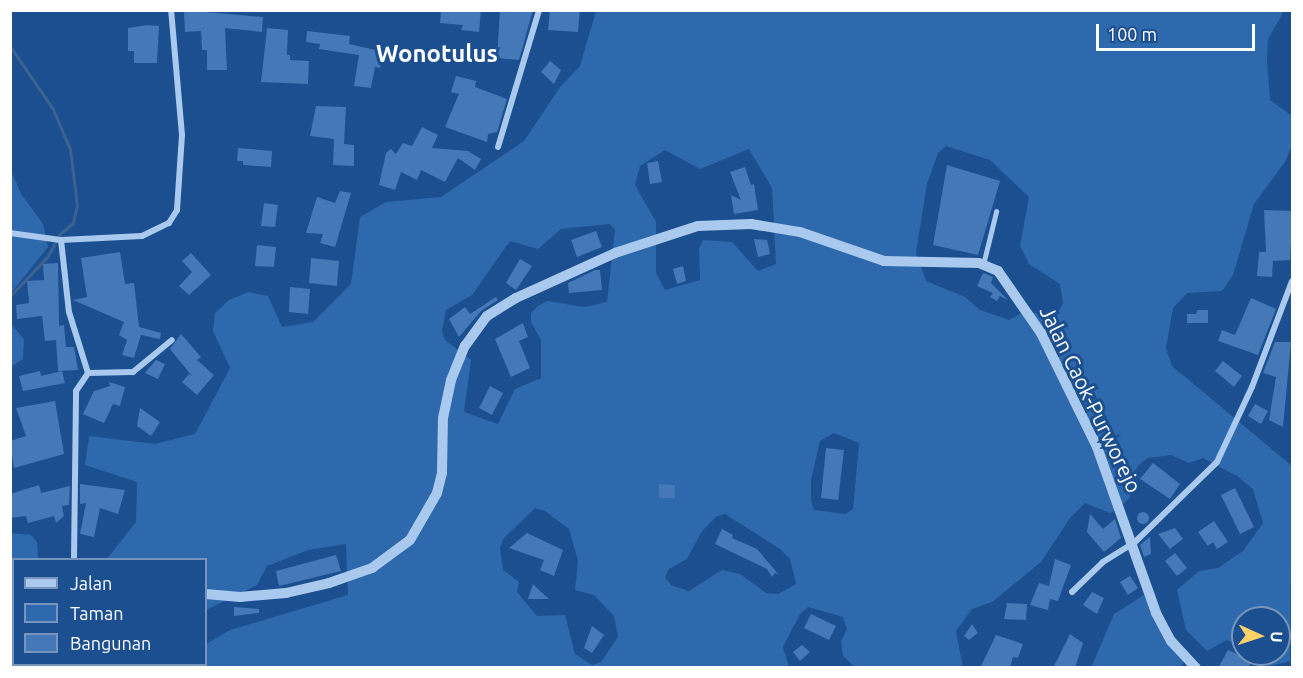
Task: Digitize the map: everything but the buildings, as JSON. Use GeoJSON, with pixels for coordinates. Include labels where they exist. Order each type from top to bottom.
{"type":"FeatureCollection","features":[{"type":"Feature","properties":{"kind":"street"},"geometry":{"type":"LineString","coordinates":[[10,233],[60,240],[142,236],[164,227],[177,210],[182,125],[171,10]]}},
{"type":"Feature","properties":{"kind":"street"},"geometry":{"type":"LineString","coordinates":[[498,147],[539,10]]}},
{"type":"Feature","properties":{"kind":"street"},"geometry":{"type":"LineString","coordinates":[[207,594],[240,597],[286,593],[329,583],[372,568],[410,540],[437,493],[443,417],[451,380],[465,346],[487,316],[516,298],[615,253],[698,226],[751,224],[800,232],[884,261],[983,265]]}},
{"type":"Feature","properties":{"kind":"street"},"geometry":{"type":"LineString","coordinates":[[60,240],[69,312],[88,373]]}},
{"type":"Feature","properties":{"kind":"street","name":"Jalan Caok-Purworejo"},"geometry":{"type":"LineString","coordinates":[[983,265],[998,271],[1008,281],[1041,333],[1097,447],[1134,543],[1156,613],[1171,641],[1196,668]]}},
{"type":"Feature","properties":{"kind":"street"},"geometry":{"type":"LineString","coordinates":[[1072,592],[1103,562],[1134,543],[1216,462],[1252,387],[1293,281]]}},
{"type":"Feature","properties":{"kind":"street"},"geometry":{"type":"LineString","coordinates":[[88,373],[133,372],[172,340]]}},
{"type":"Feature","properties":{"kind":"street"},"geometry":{"type":"LineString","coordinates":[[74,558],[74,407],[76,391],[88,373]]}},
{"type":"Feature","properties":{"kind":"lane"},"geometry":{"type":"LineString","coordinates":[[983,265],[996,212]]}},
{"type":"Feature","properties":{"kind":"green space"},"geometry":{"type":"Polygon","coordinates":[[[596,11],[1284,11],[1268,39],[1267,60],[1270,100],[1292,116],[1292,145],[1285,162],[1254,204],[1233,275],[1222,291],[1187,293],[1173,308],[1166,348],[1172,366],[1292,466],[1291,606],[1231,606],[1231,642],[1227,640],[1207,651],[1186,630],[1177,590],[1199,571],[1218,568],[1243,551],[1263,523],[1253,489],[1237,476],[1203,458],[1189,463],[1171,455],[1148,458],[1139,465],[1133,473],[1130,497],[1117,510],[1110,513],[1085,503],[1070,518],[1041,562],[992,602],[972,609],[956,631],[963,668],[855,667],[843,656],[841,642],[847,629],[843,617],[808,607],[800,614],[783,647],[789,667],[168,667],[207,666],[207,643],[230,630],[348,595],[346,544],[308,550],[267,566],[257,585],[207,610],[207,558],[108,558],[136,522],[137,482],[85,465],[89,436],[155,444],[195,434],[230,368],[213,331],[215,313],[229,300],[248,292],[268,296],[282,327],[313,322],[351,284],[360,217],[386,202],[441,197],[524,141],[560,87],[580,66],[596,11]],[[946,146],[938,153],[927,184],[916,253],[926,281],[965,297],[980,310],[1009,320],[1025,311],[1049,315],[1058,312],[1063,303],[1060,284],[1029,264],[1020,246],[1029,197],[990,160],[946,146]],[[749,149],[700,169],[665,150],[640,166],[635,185],[656,222],[656,273],[665,290],[700,280],[699,248],[703,240],[732,242],[758,271],[776,264],[772,188],[749,149]],[[610,224],[561,229],[538,249],[510,241],[472,295],[446,310],[442,331],[445,340],[471,360],[464,412],[498,424],[515,389],[541,378],[541,340],[531,322],[531,313],[538,306],[547,301],[584,307],[607,302],[615,230],[610,224]],[[834,433],[820,441],[811,480],[811,501],[814,510],[845,514],[853,509],[859,443],[834,433]],[[535,508],[503,539],[500,548],[503,570],[519,582],[517,592],[537,616],[565,615],[575,654],[592,665],[601,662],[618,637],[614,616],[594,595],[575,590],[578,561],[569,529],[545,511],[535,508]],[[725,514],[716,517],[702,531],[687,559],[669,569],[665,577],[671,585],[689,591],[722,570],[740,574],[766,593],[778,594],[796,584],[790,559],[780,549],[725,514]]]}},
{"type":"Feature","properties":{"kind":"green space"},"geometry":{"type":"Polygon","coordinates":[[[10,168],[21,194],[43,224],[48,247],[11,293],[10,168]]]}},
{"type":"Feature","properties":{"kind":"green space"},"geometry":{"type":"Polygon","coordinates":[[[11,305],[12,325],[24,339],[23,359],[11,367],[11,305]]]}},
{"type":"Feature","properties":{"kind":"green space"},"geometry":{"type":"Polygon","coordinates":[[[11,533],[31,535],[37,542],[38,558],[12,558],[11,580],[11,533]]]}},
{"type":"Feature","properties":{"kind":"green space"},"geometry":{"type":"Polygon","coordinates":[[[1144,595],[1167,643],[1184,663],[1178,668],[1091,668],[1114,614],[1144,595]]]}},
{"type":"Feature","properties":{"kind":"waterway"},"geometry":{"type":"LineString","coordinates":[[10,46],[53,109],[70,149],[77,205],[73,223],[60,234],[47,257],[10,296]]}},
{"type":"Feature","properties":{"kind":"district","name":"Wonotulus"},"geometry":{"type":"Point","coordinates":[437,54]}}]}
